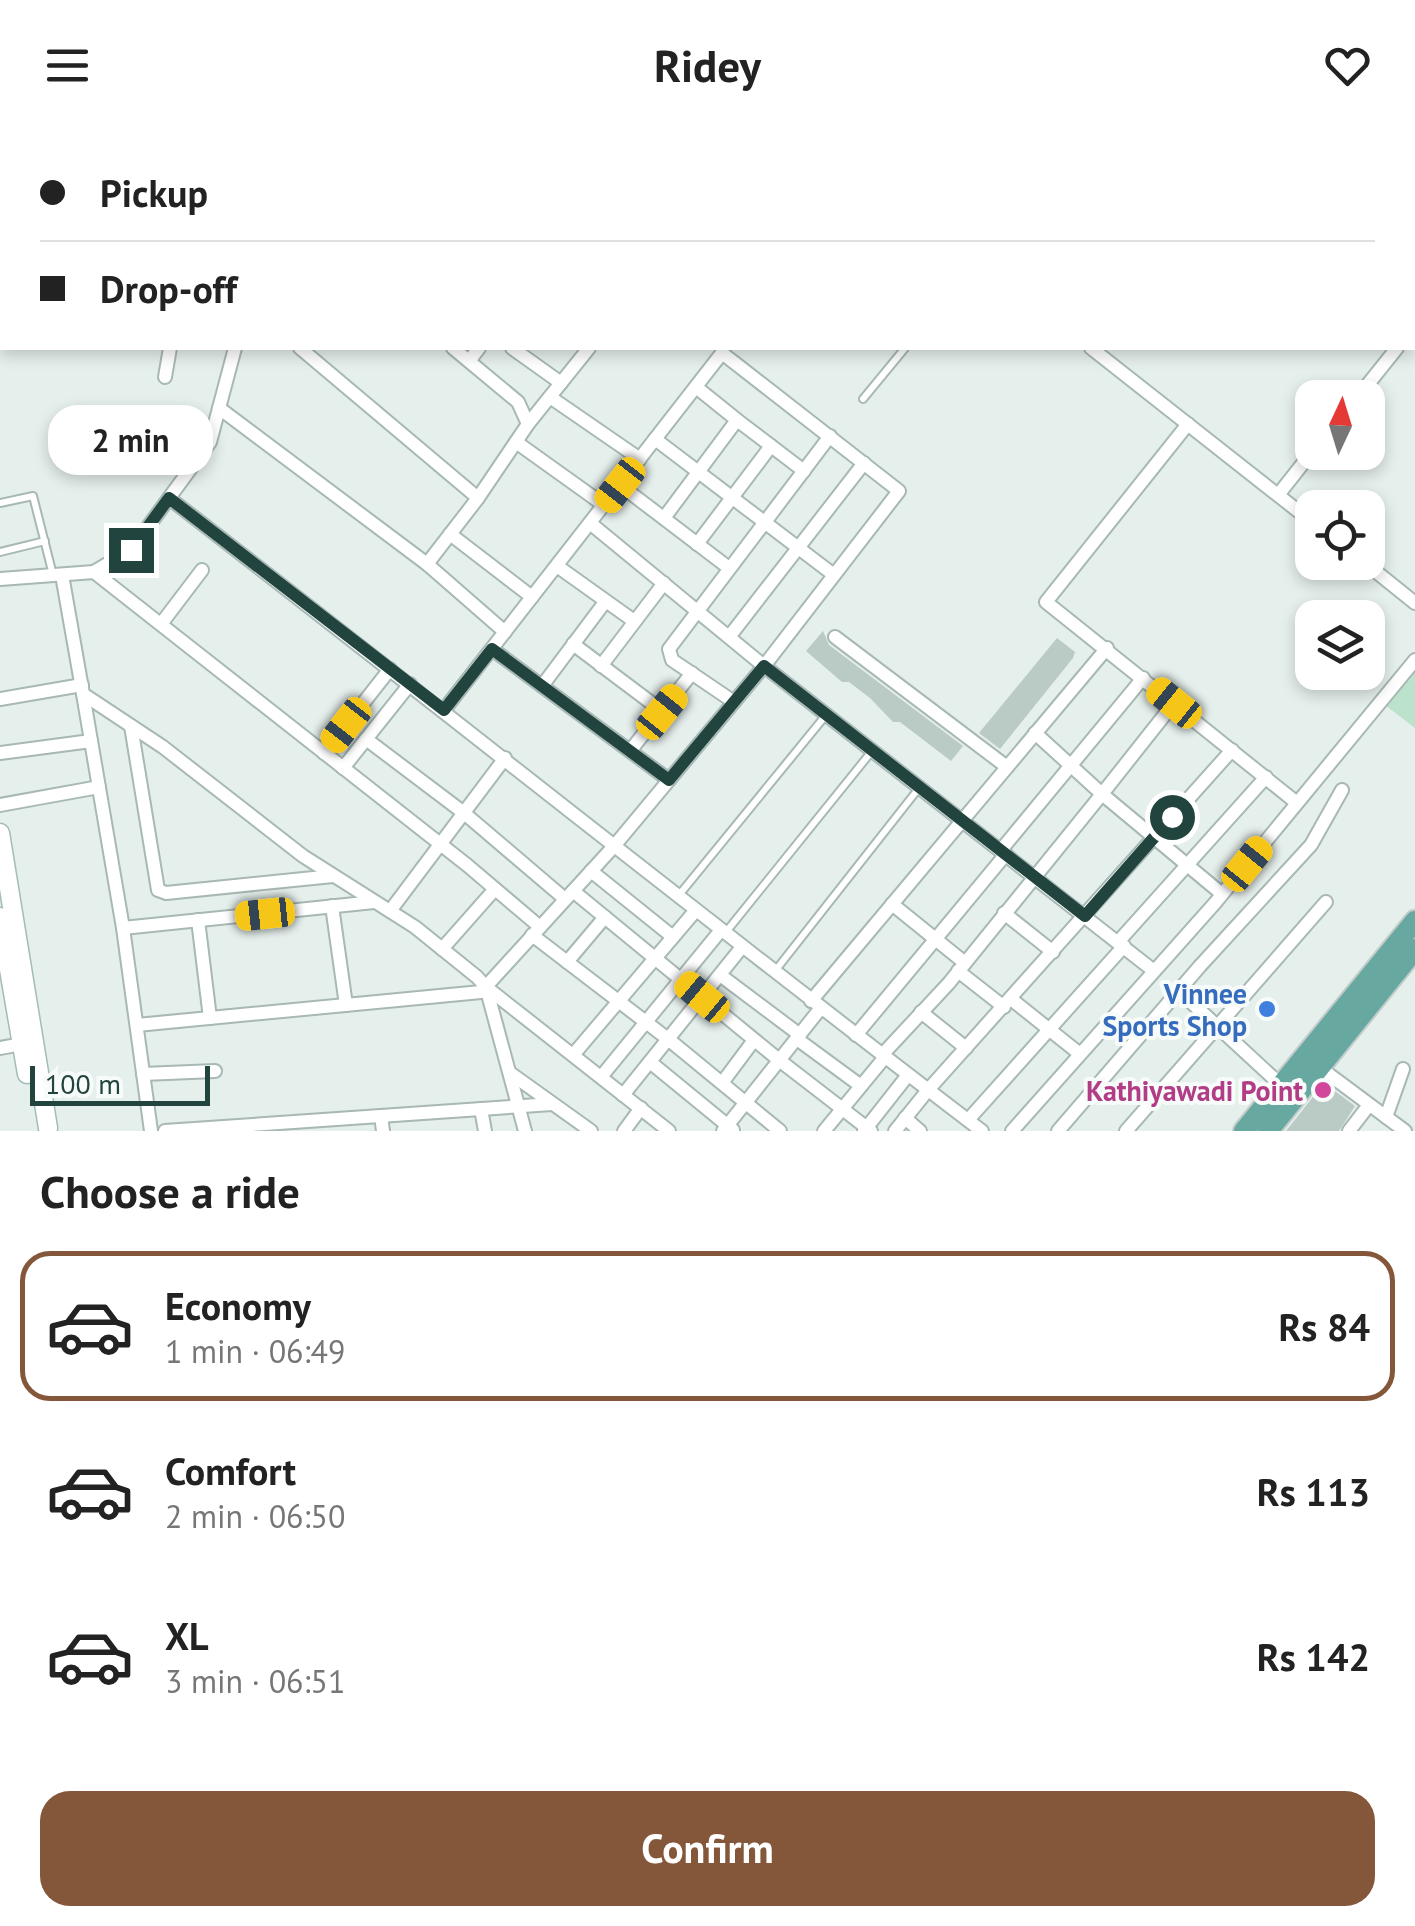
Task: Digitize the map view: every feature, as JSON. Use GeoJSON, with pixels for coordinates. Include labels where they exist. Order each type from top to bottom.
{"type":"FeatureCollection","features":[{"type":"Feature","properties":{"kind":"main road"},"geometry":{"type":"LineString","coordinates":[[1268,1131],[1312,1061],[1415,921]]}},
{"type":"Feature","properties":{"kind":"main road"},"geometry":{"type":"LineString","coordinates":[[1244,1131],[1282,1086],[1312,1061],[1415,949]]}},
{"type":"Feature","properties":{"kind":"street"},"geometry":{"type":"LineString","coordinates":[[165,377],[170,350]]}},
{"type":"Feature","properties":{"kind":"street"},"geometry":{"type":"LineString","coordinates":[[0,579],[94,572],[131,550],[210,442],[234,350]]}},
{"type":"Feature","properties":{"kind":"street"},"geometry":{"type":"LineString","coordinates":[[303,350],[478,498]]}},
{"type":"Feature","properties":{"kind":"street"},"geometry":{"type":"LineString","coordinates":[[456,350],[518,402],[528,424]]}},
{"type":"Feature","properties":{"kind":"street"},"geometry":{"type":"LineString","coordinates":[[469,360],[477,350]]}},
{"type":"Feature","properties":{"kind":"street"},"geometry":{"type":"LineString","coordinates":[[515,350],[561,384]]}},
{"type":"Feature","properties":{"kind":"street"},"geometry":{"type":"LineString","coordinates":[[427,564],[528,424],[587,350]]}},
{"type":"Feature","properties":{"kind":"street"},"geometry":{"type":"LineString","coordinates":[[1093,350],[1295,508]]}},
{"type":"Feature","properties":{"kind":"street"},"geometry":{"type":"LineString","coordinates":[[1371,380],[1395,350]]}},
{"type":"Feature","properties":{"kind":"street"},"geometry":{"type":"LineString","coordinates":[[137,1026],[481,992],[591,872],[764,666],[899,490],[730,351],[722,352],[444,710]]}},
{"type":"Feature","properties":{"kind":"street"},"geometry":{"type":"LineString","coordinates":[[696,387],[804,471]]}},
{"type":"Feature","properties":{"kind":"street"},"geometry":{"type":"LineString","coordinates":[[550,397],[640,459]]}},
{"type":"Feature","properties":{"kind":"street"},"geometry":{"type":"LineString","coordinates":[[218,408],[427,564],[504,632]]}},
{"type":"Feature","properties":{"kind":"street"},"geometry":{"type":"LineString","coordinates":[[664,518],[737,420]]}},
{"type":"Feature","properties":{"kind":"street"},"geometry":{"type":"LineString","coordinates":[[1188,424],[1046,602],[1297,803]]}},
{"type":"Feature","properties":{"kind":"street"},"geometry":{"type":"LineString","coordinates":[[734,702],[672,660],[668,653],[830,436]]}},
{"type":"Feature","properties":{"kind":"street"},"geometry":{"type":"LineString","coordinates":[[655,439],[834,575]]}},
{"type":"Feature","properties":{"kind":"street"},"geometry":{"type":"LineString","coordinates":[[516,442],[604,505]]}},
{"type":"Feature","properties":{"kind":"street"},"geometry":{"type":"LineString","coordinates":[[698,544],[771,446]]}},
{"type":"Feature","properties":{"kind":"street"},"geometry":{"type":"LineString","coordinates":[[729,636],[864,463]]}},
{"type":"Feature","properties":{"kind":"street"},"geometry":{"type":"LineString","coordinates":[[1278,495],[1298,470]]}},
{"type":"Feature","properties":{"kind":"street"},"geometry":{"type":"LineString","coordinates":[[620,485],[730,568]]}},
{"type":"Feature","properties":{"kind":"street"},"geometry":{"type":"LineString","coordinates":[[169,498],[982,1131]]}},
{"type":"Feature","properties":{"kind":"street"},"geometry":{"type":"LineString","coordinates":[[590,523],[764,666],[1154,971]]}},
{"type":"Feature","properties":{"kind":"street"},"geometry":{"type":"LineString","coordinates":[[450,534],[532,597]]}},
{"type":"Feature","properties":{"kind":"street"},"geometry":{"type":"LineString","coordinates":[[557,566],[634,622]]}},
{"type":"Feature","properties":{"kind":"street"},"geometry":{"type":"LineString","coordinates":[[161,624],[202,570]]}},
{"type":"Feature","properties":{"kind":"street"},"geometry":{"type":"LineString","coordinates":[[94,572],[495,888],[567,962],[780,1131]]}},
{"type":"Feature","properties":{"kind":"street"},"geometry":{"type":"LineString","coordinates":[[58,575],[123,928],[151,1131]]}},
{"type":"Feature","properties":{"kind":"street"},"geometry":{"type":"LineString","coordinates":[[1385,578],[1415,602]]}},
{"type":"Feature","properties":{"kind":"street"},"geometry":{"type":"LineString","coordinates":[[601,666],[664,583]]}},
{"type":"Feature","properties":{"kind":"street"},"geometry":{"type":"LineString","coordinates":[[542,686],[606,602]]}},
{"type":"Feature","properties":{"kind":"street"},"geometry":{"type":"LineString","coordinates":[[835,637],[1008,766]]}},
{"type":"Feature","properties":{"kind":"street"},"geometry":{"type":"LineString","coordinates":[[573,644],[662,712]]}},
{"type":"Feature","properties":{"kind":"street"},"geometry":{"type":"LineString","coordinates":[[650,1062],[728,1129],[892,904],[1107,648]]}},
{"type":"Feature","properties":{"kind":"street"},"geometry":{"type":"LineString","coordinates":[[492,649],[669,780]]}},
{"type":"Feature","properties":{"kind":"street"},"geometry":{"type":"LineString","coordinates":[[1021,1128],[1080,1054],[1222,894],[1415,660]]}},
{"type":"Feature","properties":{"kind":"street"},"geometry":{"type":"LineString","coordinates":[[324,753],[390,669]]}},
{"type":"Feature","properties":{"kind":"street"},"geometry":{"type":"LineString","coordinates":[[630,751],[692,674]]}},
{"type":"Feature","properties":{"kind":"street"},"geometry":{"type":"LineString","coordinates":[[856,1035],[1143,678]]}},
{"type":"Feature","properties":{"kind":"street"},"geometry":{"type":"LineString","coordinates":[[343,768],[410,684]]}},
{"type":"Feature","properties":{"kind":"street"},"geometry":{"type":"LineString","coordinates":[[0,699],[82,690],[163,747],[303,856],[442,948],[669,1131]]}},
{"type":"Feature","properties":{"kind":"street"},"geometry":{"type":"LineString","coordinates":[[824,1131],[1174,703]]}},
{"type":"Feature","properties":{"kind":"street"},"geometry":{"type":"LineString","coordinates":[[131,726],[158,890],[166,893],[334,876]]}},
{"type":"Feature","properties":{"kind":"street"},"geometry":{"type":"LineString","coordinates":[[1035,733],[1222,894]]}},
{"type":"Feature","properties":{"kind":"street"},"geometry":{"type":"LineString","coordinates":[[366,740],[569,895],[605,917],[867,1130],[908,1075]]}},
{"type":"Feature","properties":{"kind":"street"},"geometry":{"type":"LineString","coordinates":[[0,753],[91,741]]}},
{"type":"Feature","properties":{"kind":"street"},"geometry":{"type":"LineString","coordinates":[[895,1131],[1232,750]]}},
{"type":"Feature","properties":{"kind":"street"},"geometry":{"type":"LineString","coordinates":[[390,911],[505,758]]}},
{"type":"Feature","properties":{"kind":"street"},"geometry":{"type":"LineString","coordinates":[[968,1120],[1266,777]]}},
{"type":"Feature","properties":{"kind":"street"},"geometry":{"type":"LineString","coordinates":[[0,805],[99,787]]}},
{"type":"Feature","properties":{"kind":"street"},"geometry":{"type":"LineString","coordinates":[[1058,1131],[1311,845],[1342,790]]}},
{"type":"Feature","properties":{"kind":"street"},"geometry":{"type":"LineString","coordinates":[[0,833],[43,1130]]}},
{"type":"Feature","properties":{"kind":"street"},"geometry":{"type":"LineString","coordinates":[[591,872],[672,937]]}},
{"type":"Feature","properties":{"kind":"street"},"geometry":{"type":"LineString","coordinates":[[442,948],[495,888]]}},
{"type":"Feature","properties":{"kind":"street"},"geometry":{"type":"LineString","coordinates":[[123,928],[375,902]]}},
{"type":"Feature","properties":{"kind":"street"},"geometry":{"type":"LineString","coordinates":[[1126,1131],[1326,902]]}},
{"type":"Feature","properties":{"kind":"street"},"geometry":{"type":"LineString","coordinates":[[892,904],[937,939],[961,967],[1080,1054]]}},
{"type":"Feature","properties":{"kind":"street"},"geometry":{"type":"LineString","coordinates":[[332,906],[346,1005]]}},
{"type":"Feature","properties":{"kind":"street"},"geometry":{"type":"LineString","coordinates":[[573,1055],[696,910]]}},
{"type":"Feature","properties":{"kind":"street"},"geometry":{"type":"LineString","coordinates":[[1004,913],[1053,952]]}},
{"type":"Feature","properties":{"kind":"street"},"geometry":{"type":"LineString","coordinates":[[567,962],[605,917]]}},
{"type":"Feature","properties":{"kind":"street"},"geometry":{"type":"LineString","coordinates":[[198,920],[210,1018]]}},
{"type":"Feature","properties":{"kind":"street"},"geometry":{"type":"LineString","coordinates":[[0,921],[9,1021],[22,1044],[43,1130]]}},
{"type":"Feature","properties":{"kind":"street"},"geometry":{"type":"LineString","coordinates":[[601,1077],[723,931]]}},
{"type":"Feature","properties":{"kind":"street"},"geometry":{"type":"LineString","coordinates":[[623,1095],[742,947]]}},
{"type":"Feature","properties":{"kind":"street"},"geometry":{"type":"LineString","coordinates":[[720,974],[861,1086]]}},
{"type":"Feature","properties":{"kind":"street"},"geometry":{"type":"LineString","coordinates":[[486,986],[526,1131]]}},
{"type":"Feature","properties":{"kind":"street"},"geometry":{"type":"LineString","coordinates":[[1179,990],[1282,1086]]}},
{"type":"Feature","properties":{"kind":"street"},"geometry":{"type":"LineString","coordinates":[[922,1012],[966,1048]]}},
{"type":"Feature","properties":{"kind":"street"},"geometry":{"type":"LineString","coordinates":[[722,1084],[754,1040]]}},
{"type":"Feature","properties":{"kind":"street"},"geometry":{"type":"LineString","coordinates":[[0,1048],[22,1044]]}},
{"type":"Feature","properties":{"kind":"street"},"geometry":{"type":"LineString","coordinates":[[1312,1061],[1406,1131]]}},
{"type":"Feature","properties":{"kind":"street"},"geometry":{"type":"LineString","coordinates":[[1386,1117],[1404,1069]]}},
{"type":"Feature","properties":{"kind":"street"},"geometry":{"type":"LineString","coordinates":[[144,1074],[215,1071]]}},
{"type":"Feature","properties":{"kind":"street"},"geometry":{"type":"LineString","coordinates":[[510,1072],[576,1125],[590,1131]]}},
{"type":"Feature","properties":{"kind":"street"},"geometry":{"type":"LineString","coordinates":[[165,1131],[552,1104]]}},
{"type":"Feature","properties":{"kind":"street"},"geometry":{"type":"LineString","coordinates":[[1348,1131],[1369,1105]]}},
{"type":"Feature","properties":{"kind":"street"},"geometry":{"type":"LineString","coordinates":[[624,1131],[640,1108]]}},
{"type":"Feature","properties":{"kind":"street"},"geometry":{"type":"LineString","coordinates":[[481,1109],[485,1131]]}},
{"type":"Feature","properties":{"kind":"street"},"geometry":{"type":"LineString","coordinates":[[380,1116],[383,1131]]}},
{"type":"Feature","properties":{"kind":"street"},"geometry":{"type":"LineString","coordinates":[[905,1118],[920,1131]]}},
{"type":"Feature","properties":{"kind":"lane"},"geometry":{"type":"LineString","coordinates":[[863,399],[903,350]]}},
{"type":"Feature","properties":{"kind":"lane"},"geometry":{"type":"LineString","coordinates":[[0,502],[33,496],[58,575]]}},
{"type":"Feature","properties":{"kind":"lane"},"geometry":{"type":"LineString","coordinates":[[0,552],[45,541]]}},
{"type":"Feature","properties":{"kind":"lane"},"geometry":{"type":"LineString","coordinates":[[678,896],[827,714]]}},
{"type":"Feature","properties":{"kind":"lane"},"geometry":{"type":"LineString","coordinates":[[723,931],[873,750]]}},
{"type":"Feature","properties":{"kind":"lane"},"geometry":{"type":"LineString","coordinates":[[774,972],[920,787]]}},
{"type":"Feature","properties":{"kind":"green space"},"geometry":{"type":"Polygon","coordinates":[[[1415,660],[1415,728],[1380,701],[1415,660]]]}},
{"type":"Feature","properties":{"kind":"building"},"geometry":{"type":"Polygon","coordinates":[[[823,631],[829,645],[963,746],[951,761],[900,722],[893,722],[870,698],[849,682],[842,682],[806,651],[823,631]]]}},
{"type":"Feature","properties":{"kind":"building"},"geometry":{"type":"Polygon","coordinates":[[[1057,638],[1075,652],[1073,658],[1000,749],[979,733],[1057,638]]]}},
{"type":"Feature","properties":{"kind":"building","name":"Kathiyawadi Point"},"geometry":{"type":"Polygon","coordinates":[[[1324,1083],[1355,1106],[1339,1131],[1286,1131],[1324,1083]]]}},
{"type":"Feature","properties":{"kind":"place","name":"Vinnee Sports Shop"},"geometry":{"type":"Point","coordinates":[1267,1009]}},
{"type":"Feature","properties":{"kind":"place","name":"Kathiyawadi Point"},"geometry":{"type":"Point","coordinates":[1323,1090]}},
{"type":"Feature","properties":{"kind":"route"},"geometry":{"type":"LineString","coordinates":[[131,550],[169,498],[444,710],[492,649],[669,780],[764,666],[1085,916],[1172,817]]}}]}
